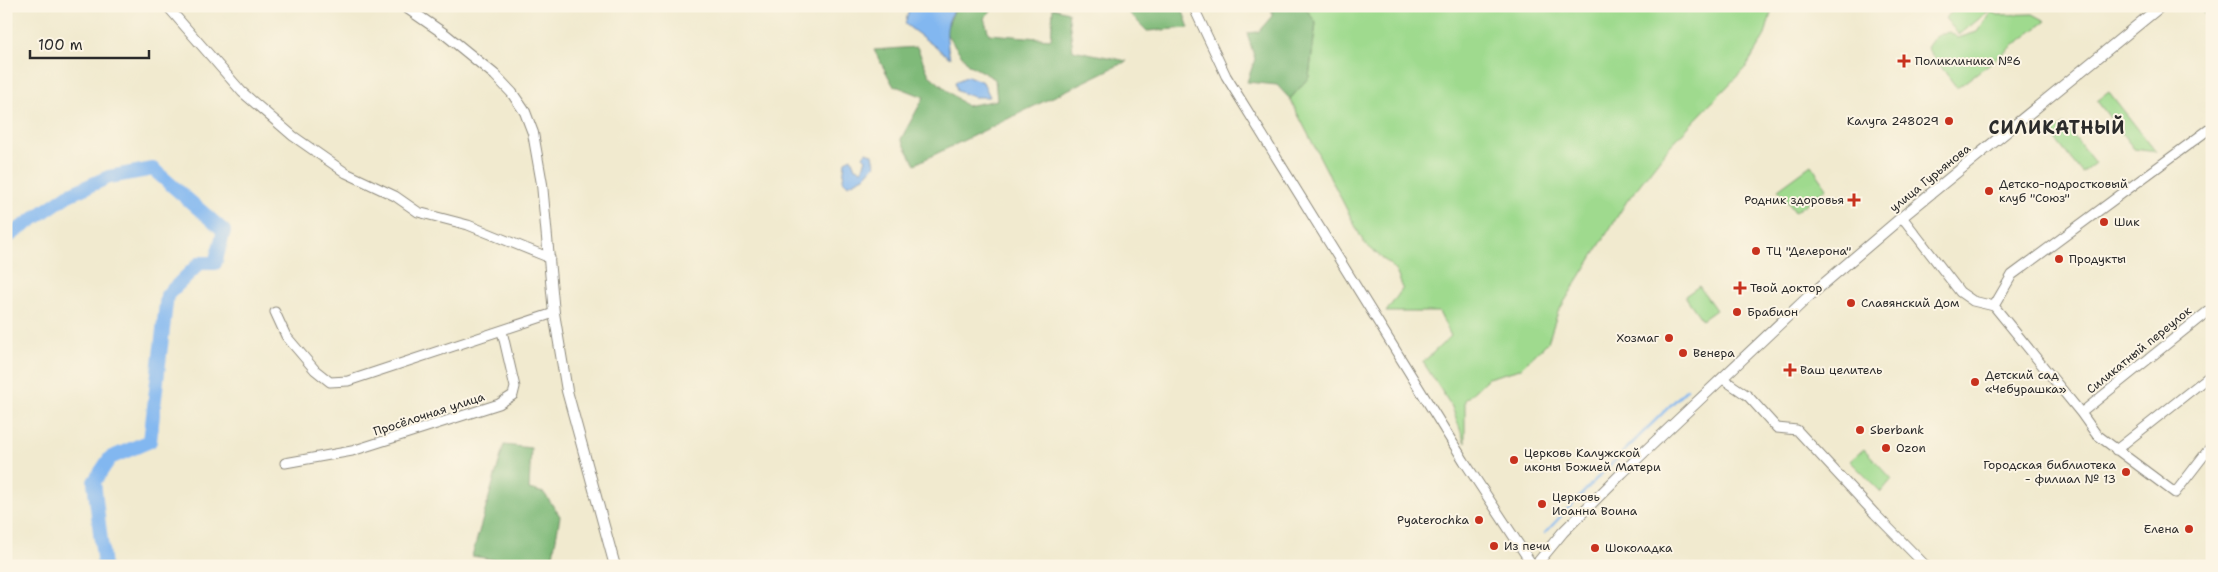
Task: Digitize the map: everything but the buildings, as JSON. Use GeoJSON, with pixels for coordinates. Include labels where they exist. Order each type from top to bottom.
{"type":"FeatureCollection","features":[{"type":"Feature","properties":{"kind":"street"},"geometry":{"type":"LineString","coordinates":[[167,6],[242,92],[293,136],[346,173],[395,196],[418,212],[468,225],[550,258]]}},
{"type":"Feature","properties":{"kind":"street"},"geometry":{"type":"LineString","coordinates":[[404,6],[446,35],[489,70],[512,93],[525,112],[533,134],[538,159],[550,258],[554,312],[567,391],[616,566]]}},
{"type":"Feature","properties":{"kind":"street"},"geometry":{"type":"LineString","coordinates":[[1192,6],[1226,76],[1468,468],[1534,566]]}},
{"type":"Feature","properties":{"kind":"street","name":"улица Гурьянова"},"geometry":{"type":"LineString","coordinates":[[1534,566],[1563,532],[1807,298],[1902,217],[2161,6]]}},
{"type":"Feature","properties":{"kind":"street"},"geometry":{"type":"LineString","coordinates":[[1994,306],[2012,275],[2212,127]]}},
{"type":"Feature","properties":{"kind":"street"},"geometry":{"type":"LineString","coordinates":[[1902,217],[1960,292],[1973,301],[1994,306],[2096,434],[2116,450],[2175,493],[2212,445]]}},
{"type":"Feature","properties":{"kind":"street","name":"Силикатный переулок"},"geometry":{"type":"LineString","coordinates":[[2081,413],[2212,308]]}},
{"type":"Feature","properties":{"kind":"street"},"geometry":{"type":"LineString","coordinates":[[275,312],[286,336],[315,370],[330,382],[348,381],[502,331],[554,312]]}},
{"type":"Feature","properties":{"kind":"street","name":"Просёлочная улица"},"geometry":{"type":"LineString","coordinates":[[285,463],[352,451],[499,404],[513,395],[515,386],[502,331]]}},
{"type":"Feature","properties":{"kind":"street"},"geometry":{"type":"LineString","coordinates":[[2116,450],[2212,374]]}},
{"type":"Feature","properties":{"kind":"street"},"geometry":{"type":"LineString","coordinates":[[1723,378],[1748,396],[1777,428],[1797,430],[1926,566]]}},
{"type":"Feature","properties":{"kind":"green space"},"geometry":{"type":"Polygon","coordinates":[[[958,6],[996,6],[984,18],[989,34],[1051,39],[1053,8],[1068,12],[1073,50],[1127,61],[915,164],[901,139],[924,97],[893,85],[874,50],[917,47],[929,75],[966,106],[997,100],[995,79],[968,64],[945,32],[958,6]]]}},
{"type":"Feature","properties":{"kind":"green space"},"geometry":{"type":"Polygon","coordinates":[[[1125,6],[1181,6],[1189,28],[1147,31],[1125,9],[1125,6]]]}},
{"type":"Feature","properties":{"kind":"green space"},"geometry":{"type":"Polygon","coordinates":[[[1272,6],[1304,6],[1316,23],[1309,77],[1290,99],[1277,85],[1247,82],[1255,59],[1247,33],[1258,32],[1272,16],[1272,6]]]}},
{"type":"Feature","properties":{"kind":"green space"},"geometry":{"type":"Polygon","coordinates":[[[1304,6],[1773,6],[1765,35],[1746,67],[1669,147],[1627,201],[1558,312],[1548,342],[1520,369],[1488,378],[1465,400],[1465,443],[1452,407],[1423,362],[1451,336],[1439,312],[1386,312],[1403,288],[1395,269],[1364,243],[1290,99],[1309,77],[1316,23],[1304,6]]]}},
{"type":"Feature","properties":{"kind":"green space"},"geometry":{"type":"Polygon","coordinates":[[[1959,6],[1995,6],[1959,35],[1945,18],[1959,6]]]}},
{"type":"Feature","properties":{"kind":"green space"},"geometry":{"type":"Polygon","coordinates":[[[2199,6],[2212,6],[2212,22],[2199,6]]]}},
{"type":"Feature","properties":{"kind":"green space"},"geometry":{"type":"Polygon","coordinates":[[[1991,12],[1998,15],[2033,14],[2046,21],[1957,88],[1927,48],[1931,41],[1942,34],[1950,32],[1958,38],[1977,32],[1991,12]]]}},
{"type":"Feature","properties":{"kind":"green space"},"geometry":{"type":"Polygon","coordinates":[[[2109,92],[2156,152],[2134,149],[2097,101],[2109,92]]]}},
{"type":"Feature","properties":{"kind":"green space"},"geometry":{"type":"Polygon","coordinates":[[[2064,124],[2095,163],[2082,173],[2051,134],[2064,124]]]}},
{"type":"Feature","properties":{"kind":"green space"},"geometry":{"type":"Polygon","coordinates":[[[1811,165],[1827,188],[1795,212],[1778,189],[1811,165]]]}},
{"type":"Feature","properties":{"kind":"green space"},"geometry":{"type":"Polygon","coordinates":[[[1699,286],[1716,310],[1702,320],[1685,296],[1699,286]]]}},
{"type":"Feature","properties":{"kind":"green space"},"geometry":{"type":"Polygon","coordinates":[[[504,445],[531,448],[529,489],[544,493],[560,516],[551,566],[522,566],[521,564],[472,556],[504,445]]]}},
{"type":"Feature","properties":{"kind":"green space"},"geometry":{"type":"Polygon","coordinates":[[[1864,449],[1892,479],[1881,492],[1850,461],[1864,449]]]}},
{"type":"Feature","properties":{"kind":"water"},"geometry":{"type":"Polygon","coordinates":[[[910,6],[958,6],[950,18],[947,30],[950,58],[905,24],[910,6]]]}},
{"type":"Feature","properties":{"kind":"water"},"geometry":{"type":"Polygon","coordinates":[[[968,76],[983,82],[990,97],[974,97],[957,91],[955,82],[968,76]]]}},
{"type":"Feature","properties":{"kind":"water"},"geometry":{"type":"Polygon","coordinates":[[[866,152],[873,154],[875,165],[864,177],[848,185],[843,180],[845,161],[851,158],[855,168],[862,170],[866,159],[863,156],[866,152]]]}},
{"type":"Feature","properties":{"kind":"waterway"},"geometry":{"type":"LineString","coordinates":[[6,238],[68,195],[109,177],[153,169],[224,231],[215,263],[200,263],[167,295],[150,441],[110,458],[94,482],[104,566]]}},
{"type":"Feature","properties":{"kind":"waterway"},"geometry":{"type":"LineString","coordinates":[[1545,533],[1598,477],[1687,389]]}},
{"type":"Feature","properties":{"kind":"place","name":"Поликлиника №6"},"geometry":{"type":"Point","coordinates":[1904,61]}},
{"type":"Feature","properties":{"kind":"place","name":"Калуга 248029"},"geometry":{"type":"Point","coordinates":[1949,121]}},
{"type":"Feature","properties":{"kind":"place","name":"Детско-подростковый клуб \"Союз\""},"geometry":{"type":"Point","coordinates":[1989,191]}},
{"type":"Feature","properties":{"kind":"place","name":"Родник здоровья"},"geometry":{"type":"Point","coordinates":[1854,200]}},
{"type":"Feature","properties":{"kind":"place","name":"Шик"},"geometry":{"type":"Point","coordinates":[2104,222]}},
{"type":"Feature","properties":{"kind":"place","name":"ТЦ \"Делерона\""},"geometry":{"type":"Point","coordinates":[1756,251]}},
{"type":"Feature","properties":{"kind":"place","name":"Продукты"},"geometry":{"type":"Point","coordinates":[2059,259]}},
{"type":"Feature","properties":{"kind":"place","name":"Твой доктор"},"geometry":{"type":"Point","coordinates":[1740,288]}},
{"type":"Feature","properties":{"kind":"place","name":"Славянский Дом"},"geometry":{"type":"Point","coordinates":[1851,303]}},
{"type":"Feature","properties":{"kind":"place","name":"Брабион"},"geometry":{"type":"Point","coordinates":[1737,312]}},
{"type":"Feature","properties":{"kind":"place","name":"Хозмаг"},"geometry":{"type":"Point","coordinates":[1669,338]}},
{"type":"Feature","properties":{"kind":"place","name":"Венера"},"geometry":{"type":"Point","coordinates":[1683,353]}},
{"type":"Feature","properties":{"kind":"place","name":"Ваш целитель"},"geometry":{"type":"Point","coordinates":[1790,370]}},
{"type":"Feature","properties":{"kind":"place","name":"Детский сад «Чебурашка»"},"geometry":{"type":"Point","coordinates":[1975,382]}},
{"type":"Feature","properties":{"kind":"place","name":"Sberbank"},"geometry":{"type":"Point","coordinates":[1860,430]}},
{"type":"Feature","properties":{"kind":"place","name":"Ozon"},"geometry":{"type":"Point","coordinates":[1886,448]}},
{"type":"Feature","properties":{"kind":"place","name":"Церковь Калужской иконы Божией Матери"},"geometry":{"type":"Point","coordinates":[1514,460]}},
{"type":"Feature","properties":{"kind":"place","name":"Городская библиотека - филиал № 13"},"geometry":{"type":"Point","coordinates":[2126,472]}},
{"type":"Feature","properties":{"kind":"place","name":"Церковь Иоанна Воина"},"geometry":{"type":"Point","coordinates":[1542,504]}},
{"type":"Feature","properties":{"kind":"place","name":"Pyaterochka"},"geometry":{"type":"Point","coordinates":[1479,520]}},
{"type":"Feature","properties":{"kind":"place","name":"Елена"},"geometry":{"type":"Point","coordinates":[2189,529]}},
{"type":"Feature","properties":{"kind":"place","name":"Из печи"},"geometry":{"type":"Point","coordinates":[1494,546]}},
{"type":"Feature","properties":{"kind":"place","name":"Шоколадка"},"geometry":{"type":"Point","coordinates":[1595,548]}},
{"type":"Feature","properties":{"kind":"district","name":"СИЛИКАТНЫЙ"},"geometry":{"type":"Point","coordinates":[2057,128]}}]}
